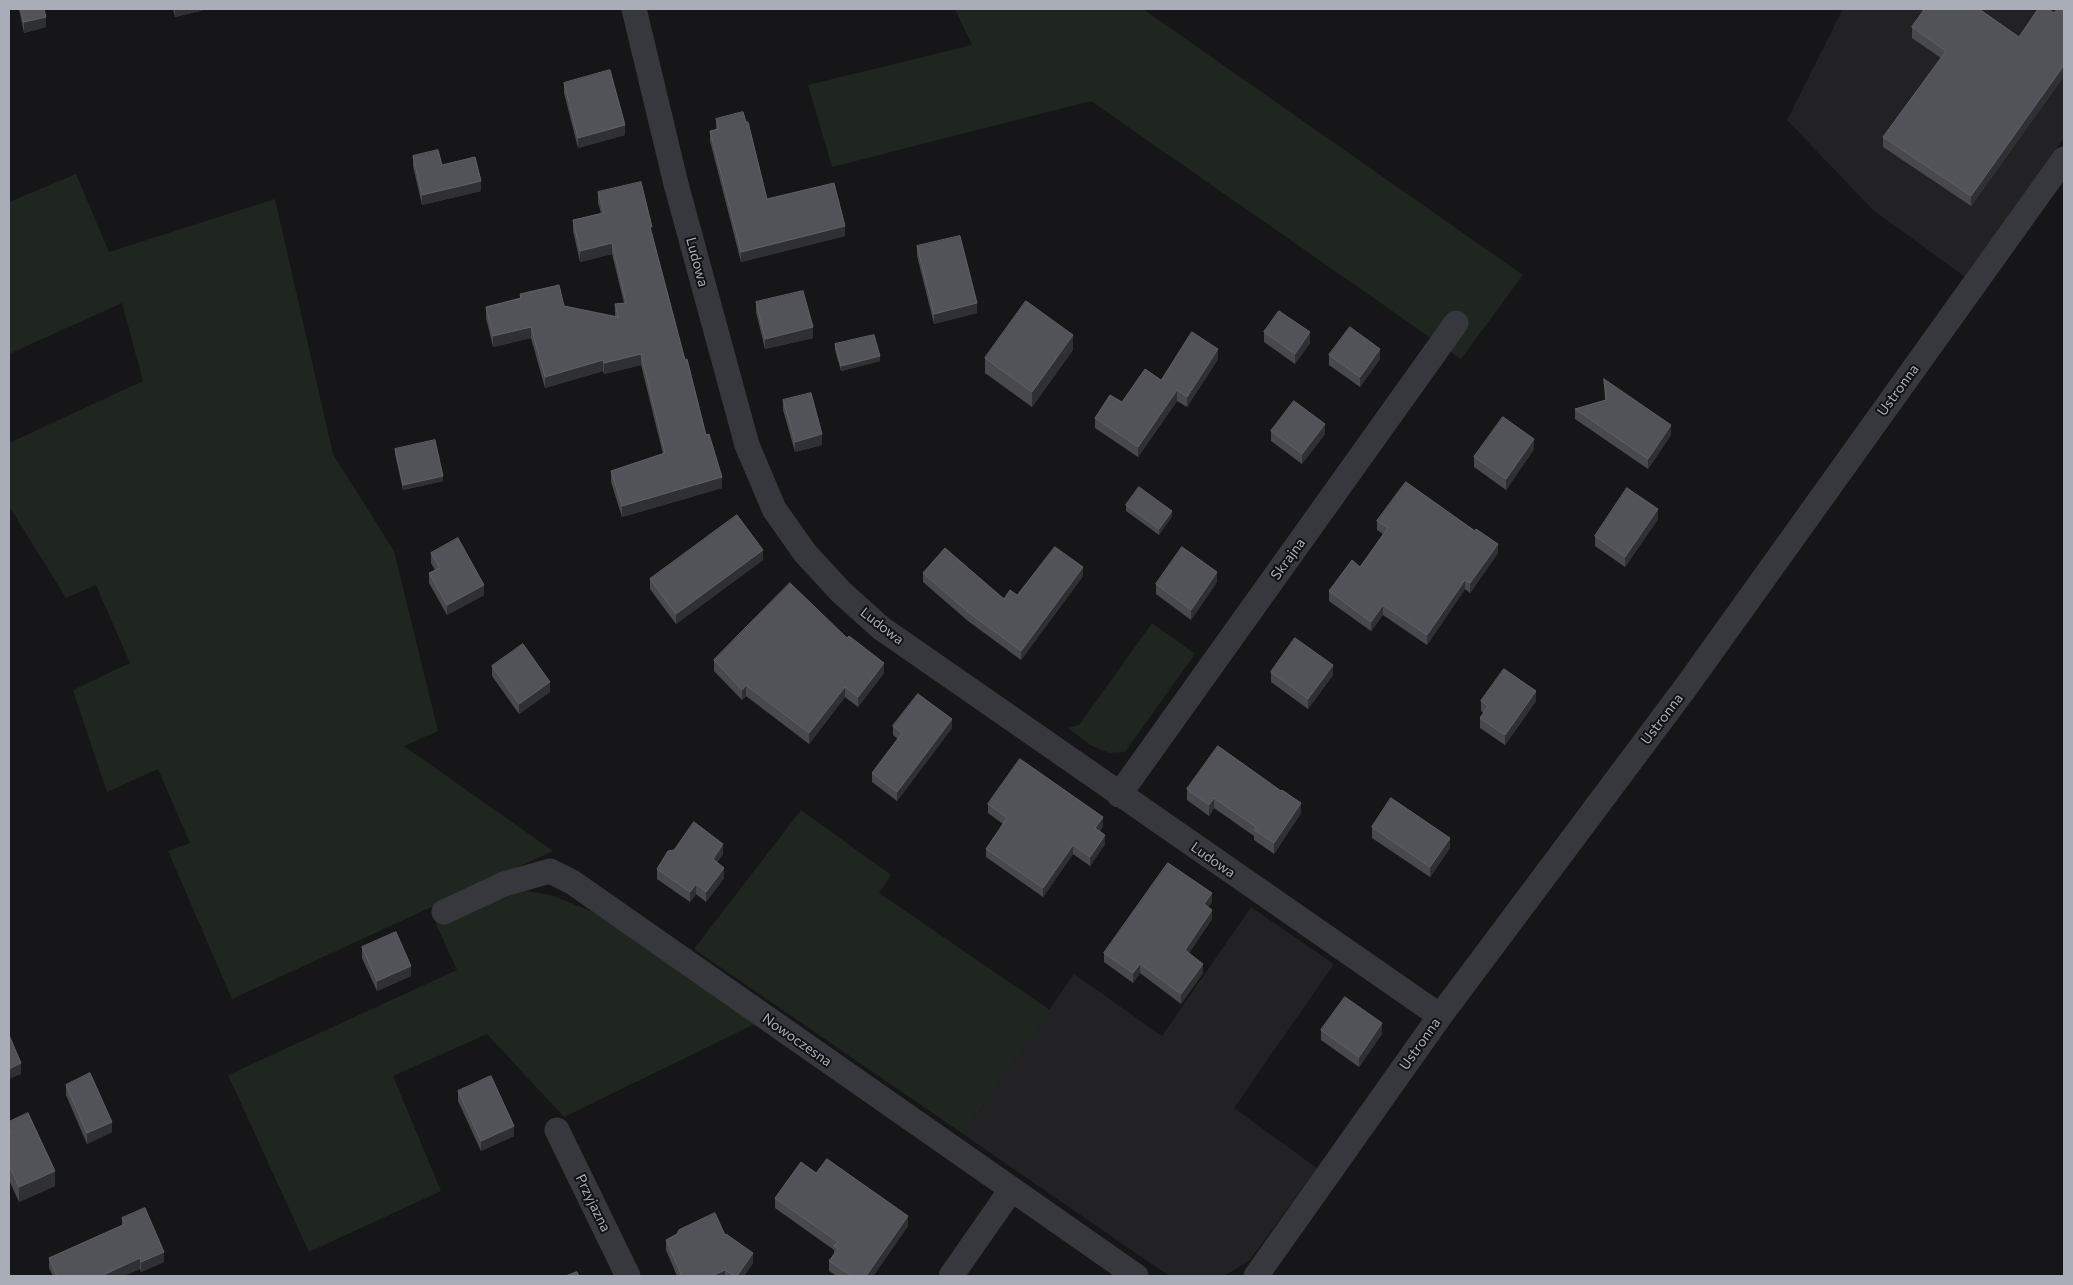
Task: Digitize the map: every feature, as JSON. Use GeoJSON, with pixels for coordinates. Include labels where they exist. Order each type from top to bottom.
{"type":"FeatureCollection","features":[{"type":"Feature","properties":{"kind":"street","name":"Ludowa"},"geometry":{"type":"LineString","coordinates":[[634,9],[676,184],[747,445],[774,509],[805,553],[840,592],[881,628],[1440,1016]]}},
{"type":"Feature","properties":{"kind":"street","name":"Ustronna"},"geometry":{"type":"LineString","coordinates":[[1256,1276],[1440,1016],[1686,687],[2064,159]]}},
{"type":"Feature","properties":{"kind":"street","name":"Skrajna"},"geometry":{"type":"LineString","coordinates":[[1119,795],[1456,323]]}},
{"type":"Feature","properties":{"kind":"street","name":"Nowoczesna"},"geometry":{"type":"LineString","coordinates":[[444,912],[504,884],[550,871],[572,882],[1136,1276]]}},
{"type":"Feature","properties":{"kind":"street","name":"Przyjazna"},"geometry":{"type":"LineString","coordinates":[[557,1130],[628,1276]]}},
{"type":"Feature","properties":{"kind":"street"},"geometry":{"type":"LineString","coordinates":[[951,1276],[1011,1190]]}},
{"type":"Feature","properties":{"kind":"shaded area"},"geometry":{"type":"Polygon","coordinates":[[[955,9],[1143,9],[1523,275],[1461,359],[1091,101],[832,167],[808,85],[972,45],[955,9]]]}},
{"type":"Feature","properties":{"kind":"shaded area"},"geometry":{"type":"Polygon","coordinates":[[[1843,9],[2064,9],[2064,138],[1965,277],[1873,210],[1787,120],[1843,9]]]}},
{"type":"Feature","properties":{"kind":"shaded area"},"geometry":{"type":"Polygon","coordinates":[[[76,174],[109,252],[275,199],[333,454],[394,551],[438,731],[404,746],[553,851],[232,999],[168,851],[190,843],[158,769],[107,792],[73,690],[130,663],[96,585],[66,598],[9,506],[9,443],[143,381],[122,303],[9,354],[9,202],[76,174]]]}},
{"type":"Feature","properties":{"kind":"shaded area"},"geometry":{"type":"Polygon","coordinates":[[[1152,623],[1195,654],[1125,752],[1109,753],[1090,745],[1068,728],[1079,725],[1152,623]]]}},
{"type":"Feature","properties":{"kind":"shaded area"},"geometry":{"type":"Polygon","coordinates":[[[801,810],[891,875],[879,893],[1050,1010],[963,1134],[694,949],[801,810]]]}},
{"type":"Feature","properties":{"kind":"shaded area"},"geometry":{"type":"Polygon","coordinates":[[[515,889],[551,895],[603,916],[755,1024],[564,1117],[487,1034],[393,1076],[441,1191],[309,1252],[228,1075],[457,970],[436,924],[515,889]]]}},
{"type":"Feature","properties":{"kind":"shaded area"},"geometry":{"type":"Polygon","coordinates":[[[1251,907],[1334,964],[1234,1108],[1317,1168],[1250,1260],[1224,1276],[1169,1276],[963,1134],[1074,974],[1162,1036],[1251,907]]]}},
{"type":"Feature","properties":{"kind":"building"},"geometry":{"type":"Polygon","coordinates":[[[21,9],[44,9],[46,17],[24,22],[21,9]]]}},
{"type":"Feature","properties":{"kind":"building"},"geometry":{"type":"Polygon","coordinates":[[[1925,9],[1979,9],[2019,37],[2038,9],[2048,9],[2054,13],[2057,9],[2064,9],[2064,65],[1971,196],[1883,137],[1946,51],[1912,27],[1925,9]]]}},
{"type":"Feature","properties":{"kind":"building"},"geometry":{"type":"Polygon","coordinates":[[[610,70],[625,125],[578,138],[564,83],[610,70]]]}},
{"type":"Feature","properties":{"kind":"building"},"geometry":{"type":"Polygon","coordinates":[[[743,112],[746,122],[748,122],[767,199],[834,183],[845,226],[741,252],[710,131],[719,129],[716,119],[743,112]]]}},
{"type":"Feature","properties":{"kind":"building"},"geometry":{"type":"Polygon","coordinates":[[[438,150],[442,165],[475,157],[481,181],[422,195],[413,156],[438,150]]]}},
{"type":"Feature","properties":{"kind":"building"},"geometry":{"type":"Polygon","coordinates":[[[641,182],[652,227],[650,227],[685,360],[687,359],[706,435],[709,434],[722,477],[622,506],[611,471],[665,453],[641,354],[604,363],[603,360],[545,377],[531,327],[493,336],[486,307],[521,298],[520,294],[559,285],[564,306],[618,317],[615,304],[626,303],[612,243],[580,251],[573,220],[604,213],[598,192],[641,182]]]}},
{"type":"Feature","properties":{"kind":"building"},"geometry":{"type":"Polygon","coordinates":[[[960,236],[977,303],[934,314],[917,246],[960,236]]]}},
{"type":"Feature","properties":{"kind":"building"},"geometry":{"type":"Polygon","coordinates":[[[803,291],[813,327],[765,339],[756,302],[803,291]]]}},
{"type":"Feature","properties":{"kind":"building"},"geometry":{"type":"Polygon","coordinates":[[[1026,301],[1073,335],[1032,392],[985,358],[1026,301]]]}},
{"type":"Feature","properties":{"kind":"building"},"geometry":{"type":"Polygon","coordinates":[[[1279,311],[1310,332],[1295,354],[1264,332],[1279,311]]]}},
{"type":"Feature","properties":{"kind":"building"},"geometry":{"type":"Polygon","coordinates":[[[1350,327],[1380,349],[1360,377],[1329,355],[1350,327]]]}},
{"type":"Feature","properties":{"kind":"building"},"geometry":{"type":"Polygon","coordinates":[[[1192,332],[1218,349],[1187,397],[1177,390],[1138,447],[1095,418],[1110,395],[1122,402],[1145,369],[1161,380],[1192,332]]]}},
{"type":"Feature","properties":{"kind":"building"},"geometry":{"type":"Polygon","coordinates":[[[874,335],[880,356],[841,366],[835,344],[874,335]]]}},
{"type":"Feature","properties":{"kind":"building"},"geometry":{"type":"Polygon","coordinates":[[[1604,379],[1671,425],[1648,459],[1575,409],[1606,400],[1604,379]]]}},
{"type":"Feature","properties":{"kind":"building"},"geometry":{"type":"Polygon","coordinates":[[[811,393],[822,434],[795,442],[783,400],[811,393]]]}},
{"type":"Feature","properties":{"kind":"building"},"geometry":{"type":"Polygon","coordinates":[[[1294,401],[1325,424],[1302,454],[1271,431],[1294,401]]]}},
{"type":"Feature","properties":{"kind":"building"},"geometry":{"type":"Polygon","coordinates":[[[1503,417],[1534,439],[1506,479],[1474,457],[1503,417]]]}},
{"type":"Feature","properties":{"kind":"building"},"geometry":{"type":"Polygon","coordinates":[[[435,440],[443,476],[403,485],[395,449],[435,440]]]}},
{"type":"Feature","properties":{"kind":"building"},"geometry":{"type":"Polygon","coordinates":[[[1406,482],[1475,531],[1476,529],[1498,544],[1470,583],[1465,580],[1427,635],[1383,605],[1371,622],[1329,591],[1352,560],[1360,567],[1388,528],[1377,521],[1406,482]]]}},
{"type":"Feature","properties":{"kind":"building"},"geometry":{"type":"Polygon","coordinates":[[[1139,487],[1172,511],[1159,529],[1126,505],[1139,487]]]}},
{"type":"Feature","properties":{"kind":"building"},"geometry":{"type":"Polygon","coordinates":[[[1627,488],[1658,509],[1625,557],[1595,536],[1627,488]]]}},
{"type":"Feature","properties":{"kind":"building"},"geometry":{"type":"Polygon","coordinates":[[[737,515],[763,550],[676,614],[650,579],[737,515]]]}},
{"type":"Feature","properties":{"kind":"building"},"geometry":{"type":"Polygon","coordinates":[[[458,538],[484,585],[447,605],[429,573],[440,568],[431,553],[458,538]]]}},
{"type":"Feature","properties":{"kind":"building"},"geometry":{"type":"Polygon","coordinates":[[[1055,547],[1083,567],[1021,651],[968,612],[923,573],[945,548],[1004,599],[1010,590],[1017,595],[1055,547]]]}},
{"type":"Feature","properties":{"kind":"building"},"geometry":{"type":"Polygon","coordinates":[[[1182,547],[1217,572],[1191,610],[1156,584],[1182,547]]]}},
{"type":"Feature","properties":{"kind":"building"},"geometry":{"type":"Polygon","coordinates":[[[790,583],[847,638],[849,636],[884,663],[858,697],[845,687],[809,733],[746,685],[742,690],[714,660],[790,583]]]}},
{"type":"Feature","properties":{"kind":"building"},"geometry":{"type":"Polygon","coordinates":[[[1295,638],[1333,665],[1308,699],[1271,672],[1295,638]]]}},
{"type":"Feature","properties":{"kind":"building"},"geometry":{"type":"Polygon","coordinates":[[[523,644],[550,682],[519,704],[492,666],[523,644]]]}},
{"type":"Feature","properties":{"kind":"building"},"geometry":{"type":"Polygon","coordinates":[[[1504,669],[1536,691],[1505,735],[1480,718],[1488,706],[1481,701],[1504,669]]]}},
{"type":"Feature","properties":{"kind":"building"},"geometry":{"type":"Polygon","coordinates":[[[918,694],[952,719],[897,792],[872,773],[902,733],[893,726],[918,694]]]}},
{"type":"Feature","properties":{"kind":"building"},"geometry":{"type":"Polygon","coordinates":[[[1218,746],[1301,803],[1274,843],[1254,830],[1256,827],[1214,798],[1209,805],[1187,789],[1218,746]]]}},
{"type":"Feature","properties":{"kind":"building"},"geometry":{"type":"Polygon","coordinates":[[[1020,759],[1103,817],[1095,828],[1105,835],[1090,857],[1073,845],[1043,888],[986,849],[1007,818],[988,804],[1020,759]]]}},
{"type":"Feature","properties":{"kind":"building"},"geometry":{"type":"Polygon","coordinates":[[[1391,798],[1450,838],[1430,867],[1372,827],[1391,798]]]}},
{"type":"Feature","properties":{"kind":"building"},"geometry":{"type":"Polygon","coordinates":[[[694,822],[723,844],[713,859],[724,868],[706,892],[696,884],[690,892],[657,869],[668,851],[674,850],[694,822]]]}},
{"type":"Feature","properties":{"kind":"building"},"geometry":{"type":"Polygon","coordinates":[[[1168,863],[1212,893],[1204,904],[1212,910],[1185,950],[1203,964],[1181,994],[1140,964],[1133,973],[1104,953],[1168,863]]]}},
{"type":"Feature","properties":{"kind":"building"},"geometry":{"type":"Polygon","coordinates":[[[396,932],[411,966],[377,981],[362,947],[396,932]]]}},
{"type":"Feature","properties":{"kind":"building"},"geometry":{"type":"Polygon","coordinates":[[[1345,997],[1382,1023],[1359,1057],[1321,1030],[1345,997]]]}},
{"type":"Feature","properties":{"kind":"building"},"geometry":{"type":"Polygon","coordinates":[[[9,1035],[21,1063],[9,1069],[9,1035]]]}},
{"type":"Feature","properties":{"kind":"building"},"geometry":{"type":"Polygon","coordinates":[[[90,1073],[112,1122],[87,1133],[66,1085],[90,1073]]]}},
{"type":"Feature","properties":{"kind":"building"},"geometry":{"type":"Polygon","coordinates":[[[491,1076],[514,1126],[481,1141],[458,1091],[491,1076]]]}},
{"type":"Feature","properties":{"kind":"building"},"geometry":{"type":"Polygon","coordinates":[[[28,1113],[55,1171],[19,1187],[9,1165],[9,1133],[11,1132],[9,1122],[28,1113]]]}},
{"type":"Feature","properties":{"kind":"building"},"geometry":{"type":"Polygon","coordinates":[[[827,1159],[908,1216],[866,1276],[851,1276],[829,1261],[838,1249],[834,1246],[838,1242],[775,1198],[801,1162],[816,1173],[827,1159]]]}},
{"type":"Feature","properties":{"kind":"building"},"geometry":{"type":"Polygon","coordinates":[[[145,1208],[164,1252],[141,1262],[140,1258],[101,1276],[57,1276],[49,1258],[125,1224],[122,1218],[145,1208]]]}},
{"type":"Feature","properties":{"kind":"building"},"geometry":{"type":"Polygon","coordinates":[[[715,1213],[725,1235],[753,1253],[737,1276],[725,1270],[712,1276],[682,1276],[666,1240],[677,1234],[679,1230],[715,1213]]]}},
{"type":"Feature","properties":{"kind":"building"},"geometry":{"type":"Polygon","coordinates":[[[577,1272],[579,1276],[566,1276],[577,1272]]]}}]}
